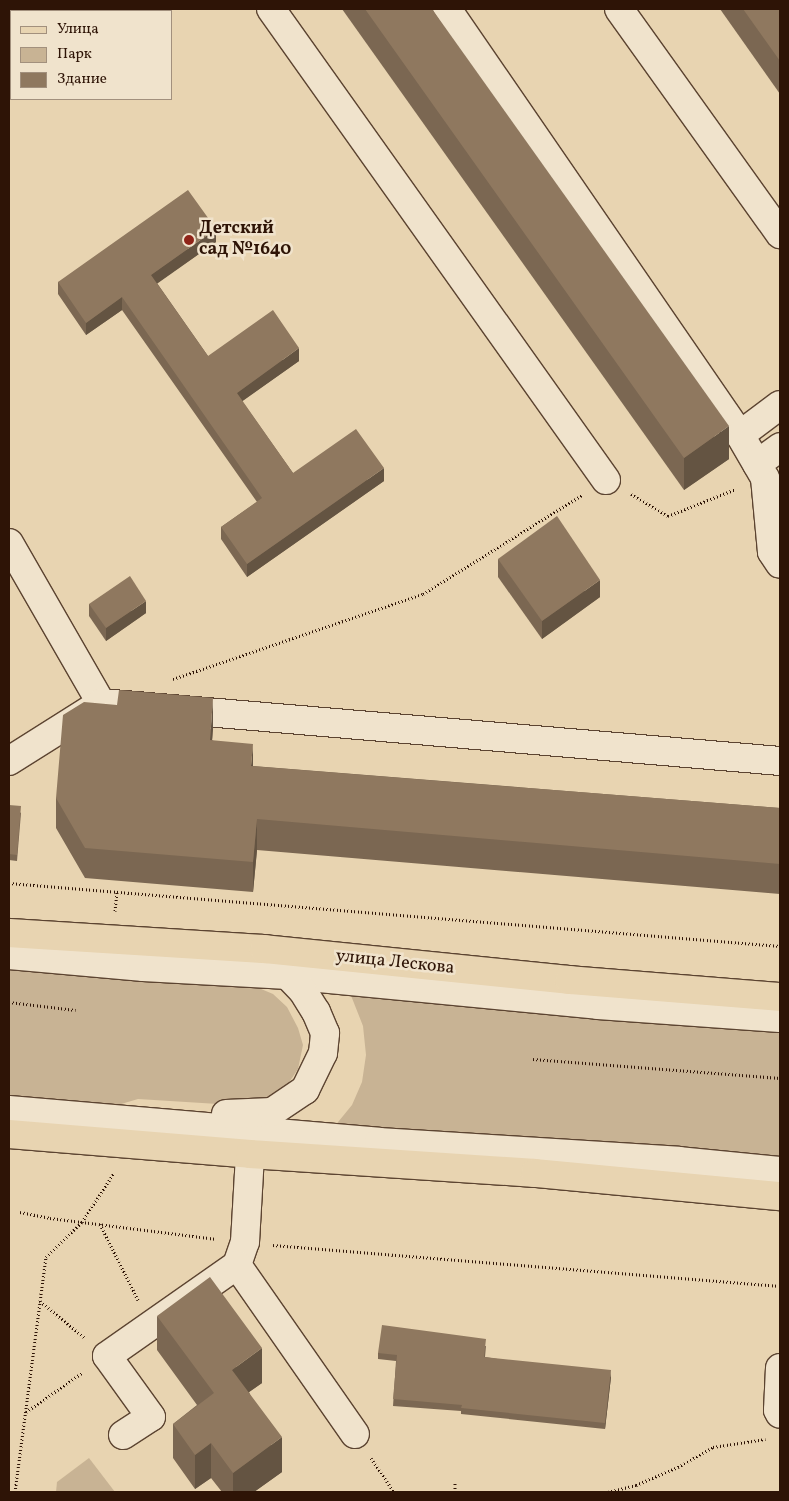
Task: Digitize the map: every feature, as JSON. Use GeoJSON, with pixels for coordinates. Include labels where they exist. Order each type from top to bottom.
{"type":"FeatureCollection","features":[{"type":"Feature","properties":{"kind":"main road","name":"улица Лескова"},"geometry":{"type":"LineString","coordinates":[[9,933],[264,949],[570,980],[780,996]]}},
{"type":"Feature","properties":{"kind":"main road"},"geometry":{"type":"LineString","coordinates":[[9,1134],[250,1154],[535,1173],[780,1196]]}},
{"type":"Feature","properties":{"kind":"street"},"geometry":{"type":"LineString","coordinates":[[271,9],[606,480]]}},
{"type":"Feature","properties":{"kind":"street"},"geometry":{"type":"LineString","coordinates":[[447,9],[740,435],[761,471],[772,552],[780,564]]}},
{"type":"Feature","properties":{"kind":"street"},"geometry":{"type":"LineString","coordinates":[[619,9],[780,234]]}},
{"type":"Feature","properties":{"kind":"street"},"geometry":{"type":"LineString","coordinates":[[740,435],[780,405]]}},
{"type":"Feature","properties":{"kind":"street"},"geometry":{"type":"LineString","coordinates":[[761,471],[780,448]]}},
{"type":"Feature","properties":{"kind":"street"},"geometry":{"type":"LineString","coordinates":[[9,543],[101,704]]}},
{"type":"Feature","properties":{"kind":"street"},"geometry":{"type":"LineString","coordinates":[[9,761],[101,704],[780,761]]}},
{"type":"Feature","properties":{"kind":"street"},"geometry":{"type":"LineString","coordinates":[[71,1140],[119,1119],[150,1109],[237,1115],[272,1112],[305,1090],[323,1052],[325,1033],[302,990],[264,949]]}},
{"type":"Feature","properties":{"kind":"street","name":"улица Лескова"},"geometry":{"type":"LineString","coordinates":[[9,955],[144,967],[288,975],[598,1005],[780,1018]]}},
{"type":"Feature","properties":{"kind":"street"},"geometry":{"type":"LineString","coordinates":[[9,1110],[369,1141],[678,1161],[780,1171]]}},
{"type":"Feature","properties":{"kind":"street"},"geometry":{"type":"LineString","coordinates":[[250,1154],[241,1254],[356,1434]]}},
{"type":"Feature","properties":{"kind":"street"},"geometry":{"type":"LineString","coordinates":[[123,1435],[151,1417],[107,1356],[150,1326],[241,1254]]}},
{"type":"Feature","properties":{"kind":"street"},"geometry":{"type":"LineString","coordinates":[[776,1426],[780,1368]]}},
{"type":"Feature","properties":{"kind":"path"},"geometry":{"type":"LineString","coordinates":[[166,682],[423,594],[606,480],[668,516],[761,471]]}},
{"type":"Feature","properties":{"kind":"path"},"geometry":{"type":"LineString","coordinates":[[9,883],[780,946]]}},
{"type":"Feature","properties":{"kind":"path"},"geometry":{"type":"LineString","coordinates":[[115,919],[117,892]]}},
{"type":"Feature","properties":{"kind":"path"},"geometry":{"type":"LineString","coordinates":[[9,1002],[76,1010]]}},
{"type":"Feature","properties":{"kind":"path"},"geometry":{"type":"LineString","coordinates":[[533,1059],[780,1078]]}},
{"type":"Feature","properties":{"kind":"path"},"geometry":{"type":"LineString","coordinates":[[14,1492],[46,1256],[82,1222],[114,1173]]}},
{"type":"Feature","properties":{"kind":"path"},"geometry":{"type":"LineString","coordinates":[[20,1212],[100,1224],[241,1254],[780,1286]]}},
{"type":"Feature","properties":{"kind":"path"},"geometry":{"type":"LineString","coordinates":[[100,1224],[150,1326]]}},
{"type":"Feature","properties":{"kind":"path"},"geometry":{"type":"LineString","coordinates":[[25,1412],[107,1356],[40,1301]]}},
{"type":"Feature","properties":{"kind":"path"},"geometry":{"type":"LineString","coordinates":[[608,1492],[636,1485],[678,1467],[713,1447],[776,1426]]}},
{"type":"Feature","properties":{"kind":"path"},"geometry":{"type":"LineString","coordinates":[[356,1434],[394,1492]]}},
{"type":"Feature","properties":{"kind":"path"},"geometry":{"type":"LineString","coordinates":[[455,1482],[455,1492]]}},
{"type":"Feature","properties":{"kind":"green space"},"geometry":{"type":"Polygon","coordinates":[[[9,966],[254,986],[273,994],[287,1007],[298,1028],[303,1045],[298,1069],[286,1087],[271,1100],[234,1105],[138,1099],[111,1107],[9,1099],[9,966]]]}},
{"type":"Feature","properties":{"kind":"green space"},"geometry":{"type":"Polygon","coordinates":[[[350,993],[780,1026],[780,1162],[334,1127],[352,1105],[362,1082],[366,1055],[363,1026],[350,993]]]}},
{"type":"Feature","properties":{"kind":"green space"},"geometry":{"type":"Polygon","coordinates":[[[89,1458],[115,1492],[56,1492],[57,1482],[89,1458]]]}},
{"type":"Feature","properties":{"kind":"building"},"geometry":{"type":"Polygon","coordinates":[[[365,9],[432,9],[729,426],[684,458],[365,9]]]}},
{"type":"Feature","properties":{"kind":"building"},"geometry":{"type":"Polygon","coordinates":[[[743,9],[780,9],[780,61],[743,9]]]}},
{"type":"Feature","properties":{"kind":"building"},"geometry":{"type":"Polygon","coordinates":[[[188,190],[216,229],[151,275],[208,356],[273,310],[299,348],[237,393],[293,473],[356,429],[384,468],[247,564],[221,527],[262,498],[122,297],[86,323],[58,282],[188,190]]]}},
{"type":"Feature","properties":{"kind":"building"},"geometry":{"type":"Polygon","coordinates":[[[557,516],[600,580],[542,621],[498,559],[557,516]]]}},
{"type":"Feature","properties":{"kind":"building"},"geometry":{"type":"Polygon","coordinates":[[[130,576],[146,601],[106,628],[89,604],[130,576]]]}},
{"type":"Feature","properties":{"kind":"building"},"geometry":{"type":"Polygon","coordinates":[[[119,690],[213,698],[210,740],[253,744],[251,766],[780,808],[780,864],[257,819],[253,862],[85,848],[56,798],[63,715],[84,702],[117,705],[119,690]]]}},
{"type":"Feature","properties":{"kind":"building"},"geometry":{"type":"Polygon","coordinates":[[[9,805],[21,806],[17,855],[9,854],[9,805]]]}},
{"type":"Feature","properties":{"kind":"building"},"geometry":{"type":"Polygon","coordinates":[[[210,1277],[262,1348],[232,1370],[282,1437],[233,1473],[211,1443],[195,1455],[173,1424],[214,1393],[157,1316],[210,1277]]]}},
{"type":"Feature","properties":{"kind":"building"},"geometry":{"type":"Polygon","coordinates":[[[382,1325],[486,1339],[484,1357],[611,1370],[605,1423],[461,1408],[462,1405],[393,1399],[397,1355],[378,1353],[382,1325]]]}},
{"type":"Feature","properties":{"kind":"place","name":"Детский сад №1640"},"geometry":{"type":"Point","coordinates":[189,240]}}]}
